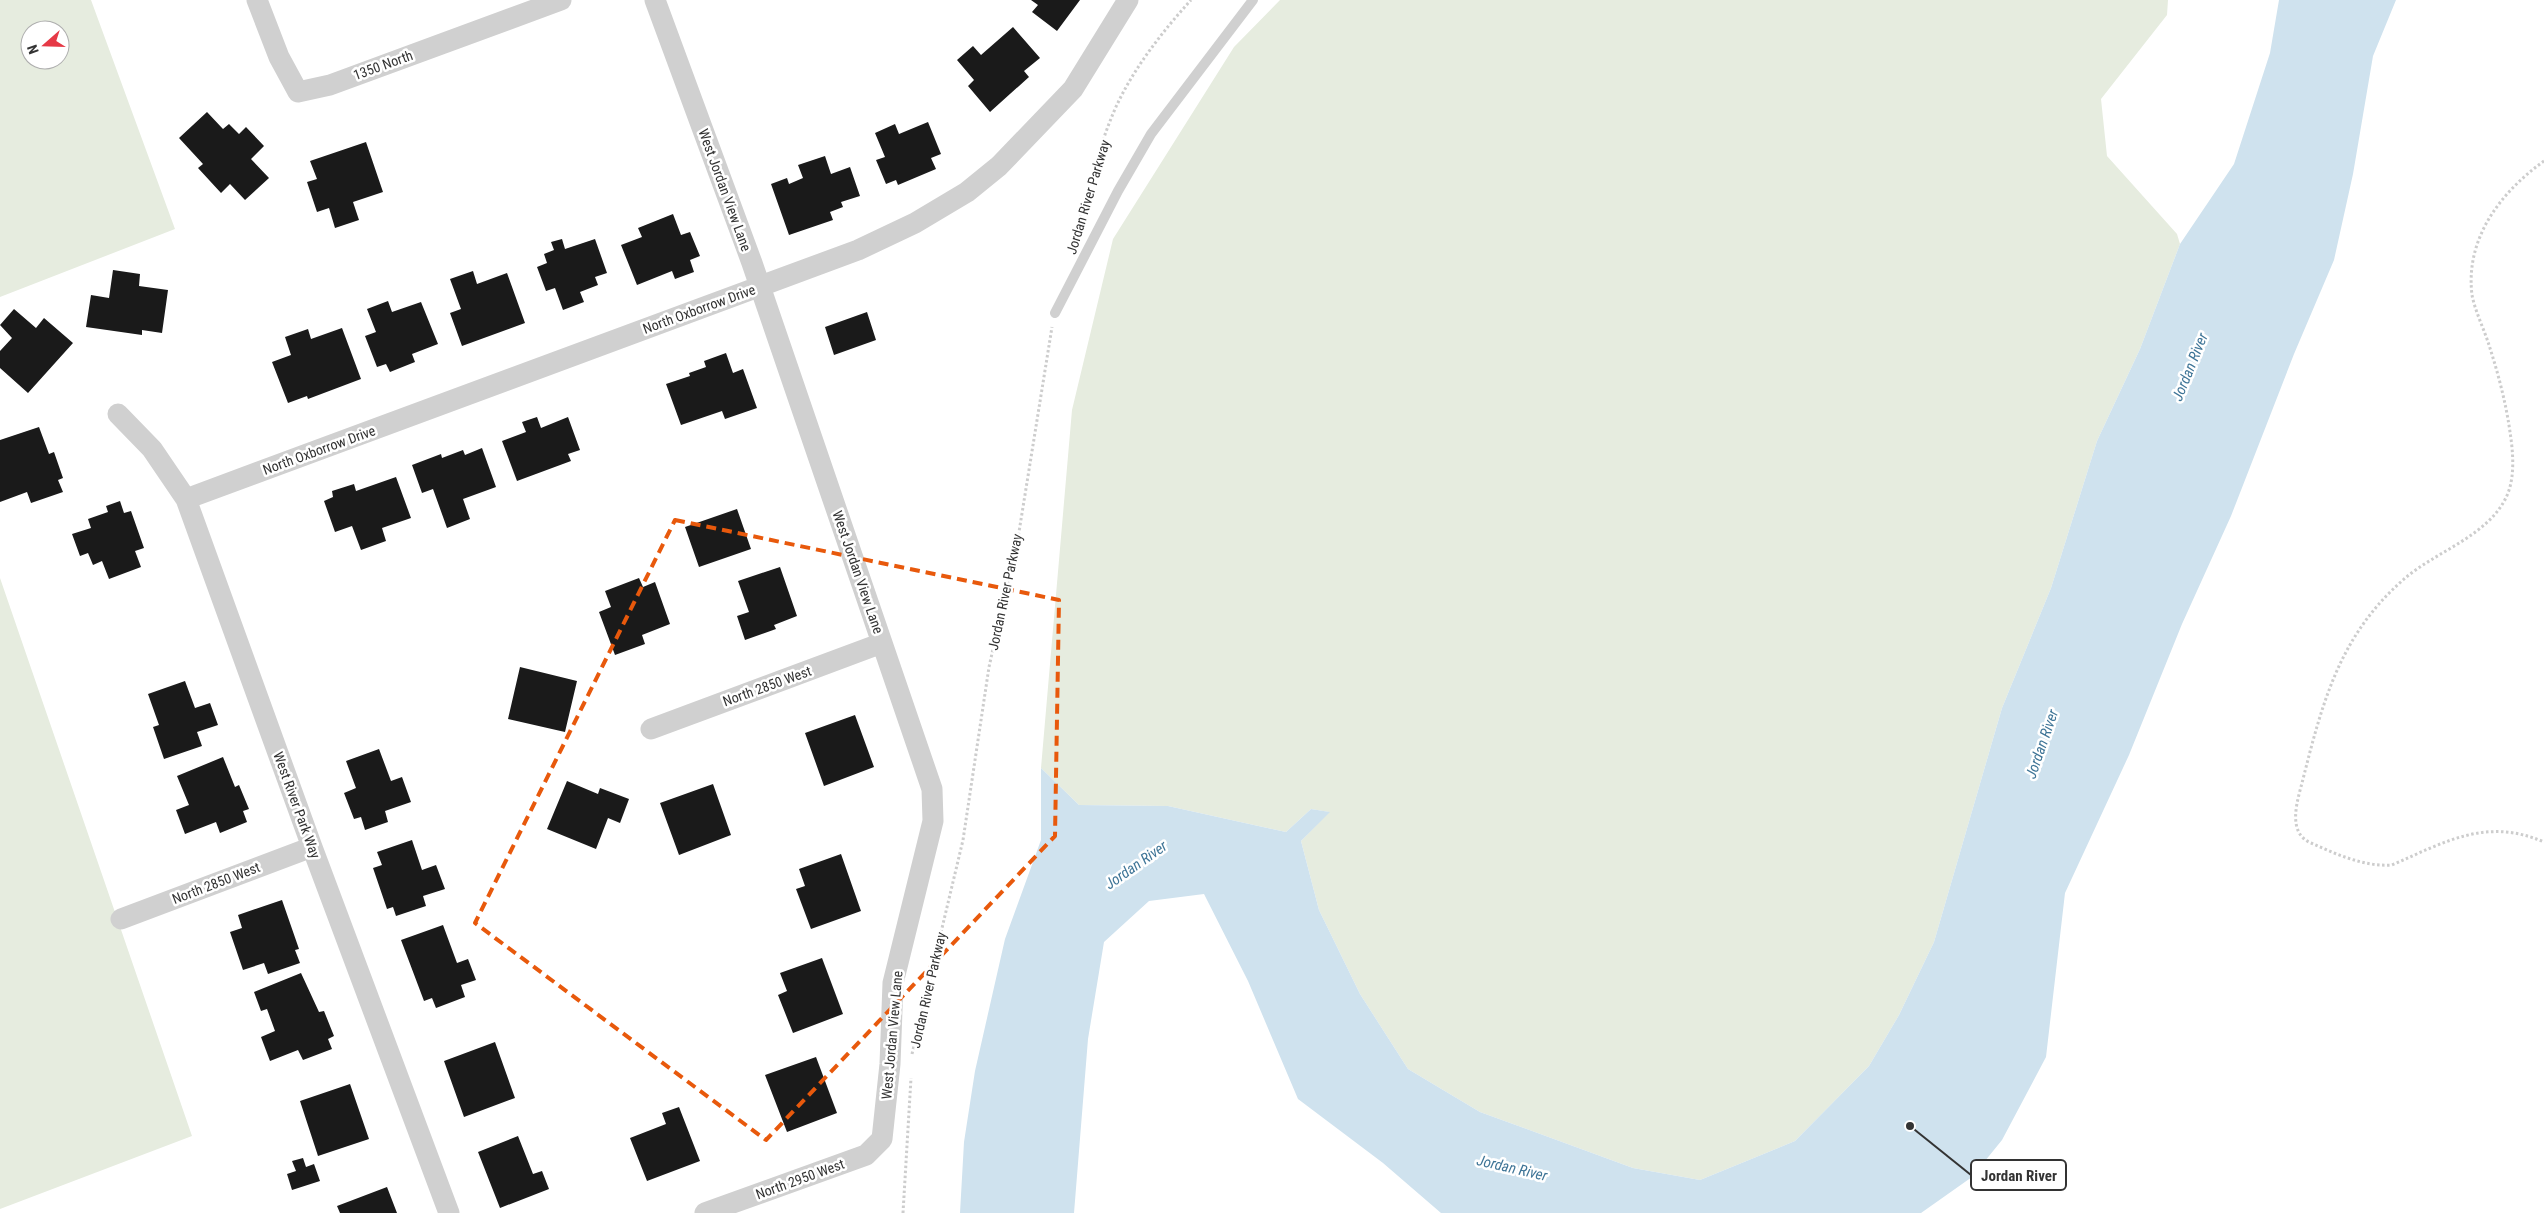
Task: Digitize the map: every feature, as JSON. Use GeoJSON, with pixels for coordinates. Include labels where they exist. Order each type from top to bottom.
{"type":"FeatureCollection","features":[{"type":"Feature","properties":{"kind":"street","name":"1350 North"},"geometry":{"type":"LineString","coordinates":[[257,0],[279,57],[298,92],[330,85],[561,0]]}},
{"type":"Feature","properties":{"kind":"street","name":"West Jordan View Lane"},"geometry":{"type":"LineString","coordinates":[[655,0],[760,286],[932,789],[933,821],[893,983],[890,1064],[882,1139],[866,1155]]}},
{"type":"Feature","properties":{"kind":"street","name":"North Oxborrow Drive"},"geometry":{"type":"LineString","coordinates":[[186,499],[858,250],[915,223],[968,192],[998,166],[1073,89],[1128,0]]}},
{"type":"Feature","properties":{"kind":"street","name":"West River Park Way"},"geometry":{"type":"LineString","coordinates":[[118,414],[152,449],[186,499],[312,847],[449,1213]]}},
{"type":"Feature","properties":{"kind":"street","name":"North 2850 West"},"geometry":{"type":"LineString","coordinates":[[651,729],[882,644]]}},
{"type":"Feature","properties":{"kind":"street","name":"North 2850 West"},"geometry":{"type":"LineString","coordinates":[[121,918],[312,847]]}},
{"type":"Feature","properties":{"kind":"street","name":"North 2950 West"},"geometry":{"type":"LineString","coordinates":[[705,1213],[866,1155]]}},
{"type":"Feature","properties":{"kind":"lane"},"geometry":{"type":"LineString","coordinates":[[1055,314],[1118,191],[1151,134],[1253,0]]}},
{"type":"Feature","properties":{"kind":"path","name":"Jordan River Parkway"},"geometry":{"type":"LineString","coordinates":[[1072,247],[1087,190],[1115,109],[1136,70],[1192,0]]}},
{"type":"Feature","properties":{"kind":"path"},"geometry":{"type":"LineString","coordinates":[[2544,161],[2517,181],[2496,206],[2480,234],[2472,268],[2472,296],[2507,413],[2513,470],[2508,494],[2481,528],[2425,562],[2402,580],[2383,599],[2349,643],[2325,700],[2307,763],[2295,817],[2298,830],[2306,841],[2343,856],[2381,866],[2392,865],[2457,837],[2476,832],[2505,830],[2544,842]]}},
{"type":"Feature","properties":{"kind":"path","name":"Jordan River Parkway"},"geometry":{"type":"LineString","coordinates":[[912,1063],[963,840],[989,667],[1019,532],[1055,314]]}},
{"type":"Feature","properties":{"kind":"path"},"geometry":{"type":"LineString","coordinates":[[903,1213],[911,1073]]}},
{"type":"Feature","properties":{"kind":"highlighted area"},"geometry":{"type":"Polygon","coordinates":[[[675,520],[1059,600],[1055,836],[766,1140],[475,923],[675,520]]]}},
{"type":"Feature","properties":{"kind":"shaded area"},"geometry":{"type":"Polygon","coordinates":[[[0,0],[91,0],[175,229],[0,297],[0,0]]]}},
{"type":"Feature","properties":{"kind":"shaded area"},"geometry":{"type":"Polygon","coordinates":[[[1280,0],[2168,0],[2167,15],[2101,99],[2107,156],[2177,234],[2180,244],[2140,349],[2097,441],[2051,588],[2002,708],[1934,942],[1899,1015],[1869,1066],[1795,1141],[1700,1180],[1633,1168],[1480,1112],[1408,1069],[1360,994],[1319,910],[1301,841],[1329,812],[1311,809],[1286,832],[1168,806],[1079,805],[1041,768],[1072,410],[1113,239],[1234,47],[1280,0]]]}},
{"type":"Feature","properties":{"kind":"shaded area"},"geometry":{"type":"Polygon","coordinates":[[[0,578],[192,1136],[0,1209],[0,578]]]}},
{"type":"Feature","properties":{"kind":"water"},"geometry":{"type":"Polygon","coordinates":[[[2279,0],[2396,0],[2373,56],[2353,174],[2334,260],[2294,354],[2231,516],[2182,624],[2129,755],[2065,893],[2046,1057],[2002,1140],[1972,1177],[1921,1213],[1441,1213],[1383,1163],[1298,1099],[1248,981],[1204,894],[1149,901],[1104,942],[1088,1039],[1074,1213],[960,1213],[964,1142],[975,1071],[1005,939],[1041,840],[1041,768],[1079,805],[1168,806],[1286,832],[1311,809],[1330,812],[1301,841],[1319,910],[1360,994],[1408,1069],[1480,1112],[1633,1168],[1700,1180],[1795,1141],[1869,1066],[1899,1015],[1934,942],[2002,708],[2051,588],[2097,441],[2140,349],[2180,244],[2234,164],[2270,53],[2279,0]]]}},
{"type":"Feature","properties":{"kind":"building"},"geometry":{"type":"Polygon","coordinates":[[[1031,0],[1080,0],[1057,31],[1032,12],[1038,5],[1031,0]]]}},
{"type":"Feature","properties":{"kind":"building"},"geometry":{"type":"Polygon","coordinates":[[[1013,27],[1040,58],[1024,71],[1029,77],[990,112],[968,86],[974,80],[957,60],[973,46],[981,55],[1013,27]]]}},
{"type":"Feature","properties":{"kind":"building"},"geometry":{"type":"Polygon","coordinates":[[[207,112],[223,129],[229,124],[239,134],[246,127],[264,146],[251,159],[269,178],[245,200],[230,184],[221,193],[198,168],[203,164],[179,138],[207,112]]]}},
{"type":"Feature","properties":{"kind":"building"},"geometry":{"type":"Polygon","coordinates":[[[928,122],[941,154],[931,158],[936,169],[898,185],[896,180],[886,184],[876,160],[885,157],[875,133],[895,124],[899,134],[928,122]]]}},
{"type":"Feature","properties":{"kind":"building"},"geometry":{"type":"Polygon","coordinates":[[[366,142],[383,192],[353,202],[359,220],[335,228],[329,208],[317,212],[307,182],[317,179],[310,161],[366,142]]]}},
{"type":"Feature","properties":{"kind":"building"},"geometry":{"type":"Polygon","coordinates":[[[825,156],[831,174],[850,167],[860,196],[841,202],[843,207],[830,212],[833,220],[789,235],[771,184],[787,178],[789,184],[803,178],[798,165],[825,156]]]}},
{"type":"Feature","properties":{"kind":"building"},"geometry":{"type":"Polygon","coordinates":[[[673,214],[681,235],[690,232],[700,256],[690,260],[694,272],[675,279],[672,271],[637,285],[621,245],[642,237],[638,228],[673,214]]]}},
{"type":"Feature","properties":{"kind":"building"},"geometry":{"type":"Polygon","coordinates":[[[562,239],[565,249],[595,239],[607,273],[595,277],[598,285],[580,292],[584,302],[563,310],[555,288],[546,291],[537,267],[547,263],[544,254],[554,250],[551,242],[562,239]]]}},
{"type":"Feature","properties":{"kind":"building"},"geometry":{"type":"Polygon","coordinates":[[[113,270],[140,274],[139,286],[168,290],[162,333],[142,330],[142,335],[86,327],[91,295],[109,298],[113,270]]]}},
{"type":"Feature","properties":{"kind":"building"},"geometry":{"type":"Polygon","coordinates":[[[473,271],[477,284],[507,273],[525,323],[462,346],[450,313],[461,309],[450,279],[473,271]]]}},
{"type":"Feature","properties":{"kind":"building"},"geometry":{"type":"Polygon","coordinates":[[[388,301],[392,312],[421,302],[438,344],[412,354],[415,362],[390,372],[386,364],[377,367],[365,336],[376,332],[367,309],[388,301]]]}},
{"type":"Feature","properties":{"kind":"building"},"geometry":{"type":"Polygon","coordinates":[[[14,309],[36,328],[44,318],[73,343],[28,393],[0,368],[0,351],[12,338],[0,325],[14,309]]]}},
{"type":"Feature","properties":{"kind":"building"},"geometry":{"type":"Polygon","coordinates":[[[867,312],[876,340],[834,355],[825,327],[867,312]]]}},
{"type":"Feature","properties":{"kind":"building"},"geometry":{"type":"Polygon","coordinates":[[[342,328],[361,379],[308,399],[307,396],[288,403],[272,362],[291,355],[285,337],[308,329],[311,339],[342,328]]]}},
{"type":"Feature","properties":{"kind":"building"},"geometry":{"type":"Polygon","coordinates":[[[726,353],[733,373],[743,369],[757,408],[725,419],[722,411],[681,425],[666,384],[690,376],[689,373],[706,367],[704,361],[726,353]]]}},
{"type":"Feature","properties":{"kind":"building"},"geometry":{"type":"Polygon","coordinates":[[[537,417],[541,428],[568,417],[580,450],[568,454],[571,461],[517,481],[502,441],[526,432],[522,422],[537,417]]]}},
{"type":"Feature","properties":{"kind":"building"},"geometry":{"type":"Polygon","coordinates":[[[39,427],[49,454],[54,452],[63,478],[58,480],[63,492],[31,503],[27,492],[0,502],[0,440],[39,427]]]}},
{"type":"Feature","properties":{"kind":"building"},"geometry":{"type":"Polygon","coordinates":[[[482,448],[496,487],[463,499],[470,519],[447,528],[433,489],[422,493],[412,465],[441,454],[442,458],[463,450],[465,455],[482,448]]]}},
{"type":"Feature","properties":{"kind":"building"},"geometry":{"type":"Polygon","coordinates":[[[396,477],[411,518],[382,528],[386,541],[361,550],[352,526],[335,532],[324,501],[333,497],[332,491],[354,484],[356,491],[396,477]]]}},
{"type":"Feature","properties":{"kind":"building"},"geometry":{"type":"Polygon","coordinates":[[[120,501],[124,513],[131,511],[144,548],[135,551],[141,567],[109,579],[102,561],[93,565],[88,553],[80,556],[72,534],[91,528],[88,519],[108,512],[106,506],[120,501]]]}},
{"type":"Feature","properties":{"kind":"building"},"geometry":{"type":"Polygon","coordinates":[[[737,509],[751,549],[699,567],[685,527],[737,509]]]}},
{"type":"Feature","properties":{"kind":"building"},"geometry":{"type":"Polygon","coordinates":[[[780,567],[797,616],[774,625],[776,629],[745,640],[737,616],[749,612],[738,581],[780,567]]]}},
{"type":"Feature","properties":{"kind":"building"},"geometry":{"type":"Polygon","coordinates":[[[639,578],[643,587],[655,582],[670,624],[642,635],[645,644],[615,655],[599,612],[611,607],[605,591],[639,578]]]}},
{"type":"Feature","properties":{"kind":"building"},"geometry":{"type":"Polygon","coordinates":[[[520,667],[577,681],[565,732],[508,719],[520,667]]]}},
{"type":"Feature","properties":{"kind":"building"},"geometry":{"type":"Polygon","coordinates":[[[185,681],[195,708],[210,703],[218,725],[197,732],[202,746],[164,759],[153,727],[159,725],[148,694],[185,681]]]}},
{"type":"Feature","properties":{"kind":"building"},"geometry":{"type":"Polygon","coordinates":[[[855,715],[874,767],[824,786],[805,733],[855,715]]]}},
{"type":"Feature","properties":{"kind":"building"},"geometry":{"type":"Polygon","coordinates":[[[379,749],[391,781],[402,777],[411,802],[385,811],[388,822],[365,830],[361,817],[354,819],[344,793],[356,788],[346,761],[379,749]]]}},
{"type":"Feature","properties":{"kind":"building"},"geometry":{"type":"Polygon","coordinates":[[[223,757],[235,787],[239,785],[249,809],[243,811],[247,822],[220,833],[216,822],[185,834],[176,810],[189,805],[177,776],[223,757]]]}},
{"type":"Feature","properties":{"kind":"building"},"geometry":{"type":"Polygon","coordinates":[[[567,781],[598,794],[600,788],[629,799],[620,823],[608,818],[596,849],[547,829],[567,781]]]}},
{"type":"Feature","properties":{"kind":"building"},"geometry":{"type":"Polygon","coordinates":[[[713,784],[731,835],[679,855],[660,803],[713,784]]]}},
{"type":"Feature","properties":{"kind":"building"},"geometry":{"type":"Polygon","coordinates":[[[412,840],[422,870],[436,865],[445,889],[423,896],[426,906],[396,916],[393,907],[387,909],[373,868],[382,865],[377,852],[412,840]]]}},
{"type":"Feature","properties":{"kind":"building"},"geometry":{"type":"Polygon","coordinates":[[[841,854],[861,911],[811,929],[796,889],[805,886],[799,869],[841,854]]]}},
{"type":"Feature","properties":{"kind":"building"},"geometry":{"type":"Polygon","coordinates":[[[282,900],[299,949],[295,950],[300,963],[268,974],[264,963],[243,970],[230,932],[242,928],[238,915],[282,900]]]}},
{"type":"Feature","properties":{"kind":"building"},"geometry":{"type":"Polygon","coordinates":[[[443,925],[457,963],[468,959],[476,980],[461,985],[465,997],[436,1008],[432,998],[424,1001],[401,940],[443,925]]]}},
{"type":"Feature","properties":{"kind":"building"},"geometry":{"type":"Polygon","coordinates":[[[822,958],[843,1014],[793,1033],[778,995],[787,991],[780,973],[822,958]]]}},
{"type":"Feature","properties":{"kind":"building"},"geometry":{"type":"Polygon","coordinates":[[[301,973],[319,1012],[324,1011],[334,1036],[328,1039],[332,1049],[303,1060],[298,1050],[270,1061],[261,1037],[275,1031],[267,1009],[261,1011],[254,992],[301,973]]]}},
{"type":"Feature","properties":{"kind":"building"},"geometry":{"type":"Polygon","coordinates":[[[495,1042],[515,1098],[464,1117],[444,1061],[495,1042]]]}},
{"type":"Feature","properties":{"kind":"building"},"geometry":{"type":"Polygon","coordinates":[[[816,1057],[837,1113],[787,1132],[765,1075],[816,1057]]]}},
{"type":"Feature","properties":{"kind":"building"},"geometry":{"type":"Polygon","coordinates":[[[350,1084],[369,1139],[318,1156],[300,1101],[350,1084]]]}},
{"type":"Feature","properties":{"kind":"building"},"geometry":{"type":"Polygon","coordinates":[[[679,1107],[700,1161],[647,1181],[630,1138],[666,1124],[662,1113],[679,1107]]]}},
{"type":"Feature","properties":{"kind":"building"},"geometry":{"type":"Polygon","coordinates":[[[518,1136],[533,1174],[542,1171],[549,1189],[500,1208],[478,1152],[518,1136]]]}},
{"type":"Feature","properties":{"kind":"building"},"geometry":{"type":"Polygon","coordinates":[[[303,1158],[306,1167],[314,1164],[320,1181],[292,1190],[287,1174],[296,1171],[292,1161],[303,1158]]]}},
{"type":"Feature","properties":{"kind":"building"},"geometry":{"type":"Polygon","coordinates":[[[387,1187],[397,1213],[340,1213],[337,1206],[387,1187]]]}},
{"type":"Feature","properties":{"kind":"place","name":"Jordan River"},"geometry":{"type":"Point","coordinates":[1910,1126]}}]}
